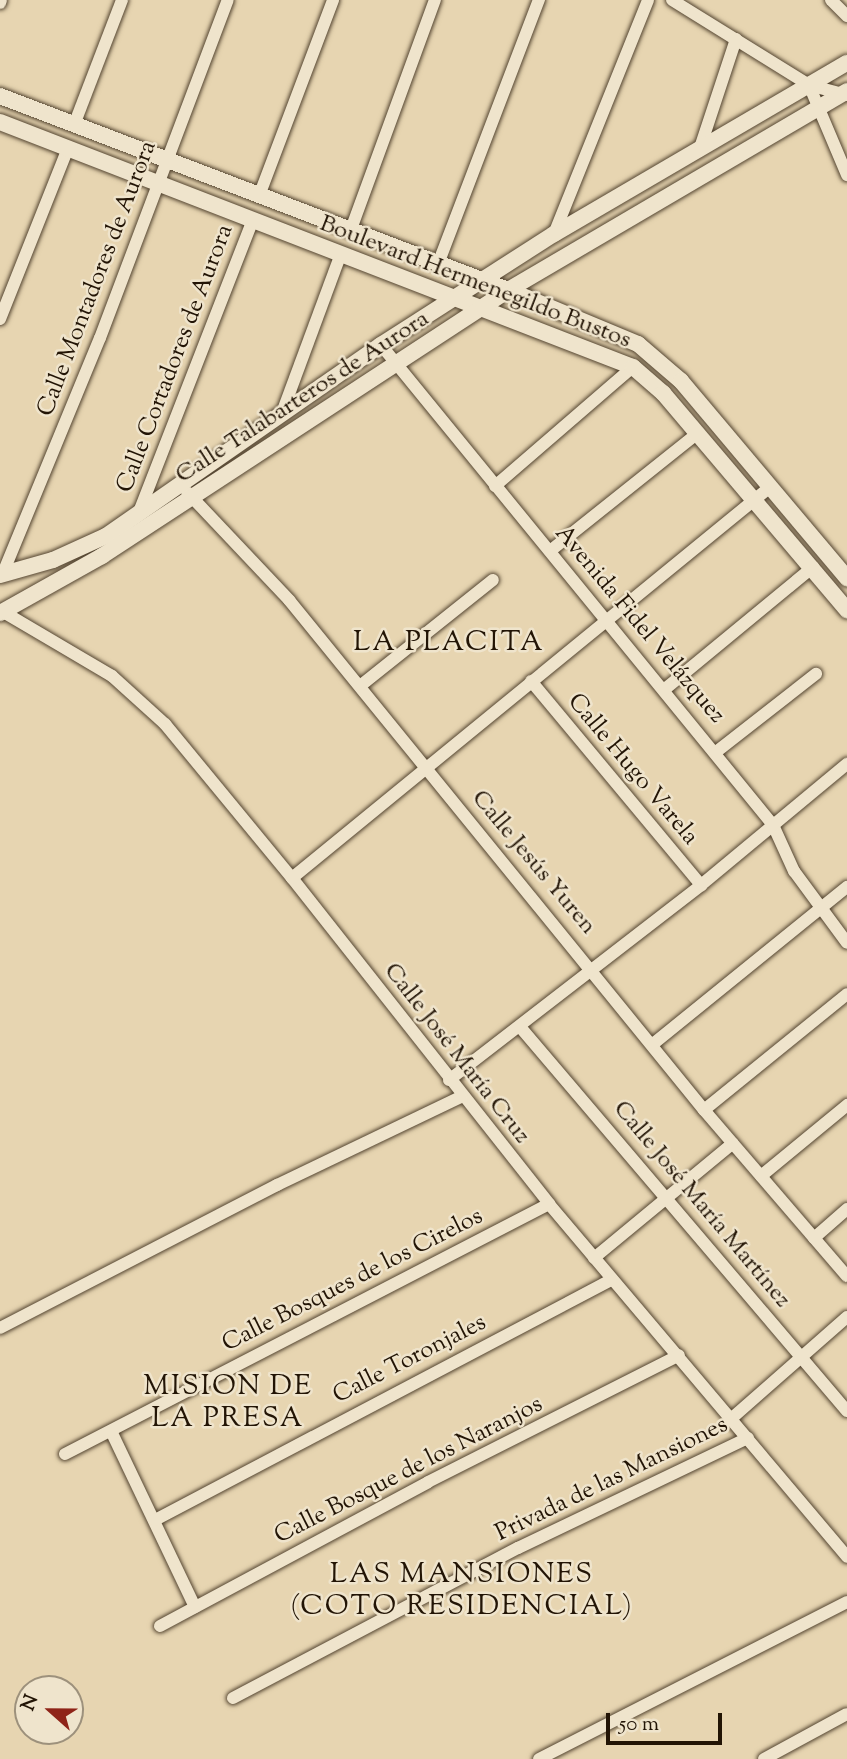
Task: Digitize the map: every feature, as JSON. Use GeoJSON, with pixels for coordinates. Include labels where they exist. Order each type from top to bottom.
{"type":"FeatureCollection","features":[{"type":"Feature","properties":{"kind":"street"},"geometry":{"type":"LineString","coordinates":[[74,125],[122,0]]}},
{"type":"Feature","properties":{"kind":"street","name":"Calle Montadores de Aurora"},"geometry":{"type":"LineString","coordinates":[[2,574],[158,184],[228,0]]}},
{"type":"Feature","properties":{"kind":"street"},"geometry":{"type":"LineString","coordinates":[[260,196],[333,0]]}},
{"type":"Feature","properties":{"kind":"street"},"geometry":{"type":"LineString","coordinates":[[350,232],[435,0]]}},
{"type":"Feature","properties":{"kind":"street"},"geometry":{"type":"LineString","coordinates":[[438,264],[539,0]]}},
{"type":"Feature","properties":{"kind":"street"},"geometry":{"type":"LineString","coordinates":[[554,234],[648,0]]}},
{"type":"Feature","properties":{"kind":"street"},"geometry":{"type":"LineString","coordinates":[[672,0],[809,85],[845,94]]}},
{"type":"Feature","properties":{"kind":"street"},"geometry":{"type":"LineString","coordinates":[[831,0],[847,16]]}},
{"type":"Feature","properties":{"kind":"street"},"geometry":{"type":"LineString","coordinates":[[698,154],[736,39]]}},
{"type":"Feature","properties":{"kind":"street","name":"Calle Talabarteros de Aurora"},"geometry":{"type":"LineString","coordinates":[[2,574],[79,550],[139,512],[381,345],[457,300],[554,234],[698,154],[847,63]]}},
{"type":"Feature","properties":{"kind":"street"},"geometry":{"type":"LineString","coordinates":[[809,85],[847,175]]}},
{"type":"Feature","properties":{"kind":"street","name":"Calle Talabarteros de Aurora"},"geometry":{"type":"LineString","coordinates":[[1,612],[192,498],[394,361],[483,309],[508,290],[845,94]]}},
{"type":"Feature","properties":{"kind":"street","name":"Boulevard Hermenegildo Bustos"},"geometry":{"type":"LineString","coordinates":[[0,96],[350,232],[508,290],[652,352],[847,578]]}},
{"type":"Feature","properties":{"kind":"street","name":"Boulevard Hermenegildo Bustos"},"geometry":{"type":"LineString","coordinates":[[0,122],[252,222],[633,367],[657,386],[847,610]]}},
{"type":"Feature","properties":{"kind":"street"},"geometry":{"type":"LineString","coordinates":[[0,319],[68,148]]}},
{"type":"Feature","properties":{"kind":"street","name":"Calle Cortadores de Aurora"},"geometry":{"type":"LineString","coordinates":[[139,512],[252,222]]}},
{"type":"Feature","properties":{"kind":"street"},"geometry":{"type":"LineString","coordinates":[[282,413],[340,256]]}},
{"type":"Feature","properties":{"kind":"street","name":"Avenida Fidel Velázquez"},"geometry":{"type":"LineString","coordinates":[[381,345],[665,689],[773,825],[794,872],[847,943]]}},
{"type":"Feature","properties":{"kind":"street"},"geometry":{"type":"LineString","coordinates":[[495,486],[633,367]]}},
{"type":"Feature","properties":{"kind":"street"},"geometry":{"type":"LineString","coordinates":[[550,551],[698,433]]}},
{"type":"Feature","properties":{"kind":"street","name":"Calle Jesús Yuren"},"geometry":{"type":"LineString","coordinates":[[179,483],[289,600],[594,970],[704,1110],[847,1276]]}},
{"type":"Feature","properties":{"kind":"street"},"geometry":{"type":"LineString","coordinates":[[292,878],[770,487]]}},
{"type":"Feature","properties":{"kind":"street"},"geometry":{"type":"LineString","coordinates":[[665,689],[813,567]]}},
{"type":"Feature","properties":{"kind":"street"},"geometry":{"type":"LineString","coordinates":[[360,686],[493,580]]}},
{"type":"Feature","properties":{"kind":"street","name":"Calle José María Cruz"},"geometry":{"type":"LineString","coordinates":[[1,612],[112,676],[148,705],[292,878],[461,1097],[611,1280],[679,1355],[847,1557]]}},
{"type":"Feature","properties":{"kind":"street"},"geometry":{"type":"LineString","coordinates":[[716,752],[816,674]]}},
{"type":"Feature","properties":{"kind":"street","name":"Calle Hugo Varela"},"geometry":{"type":"LineString","coordinates":[[531,681],[701,885]]}},
{"type":"Feature","properties":{"kind":"street"},"geometry":{"type":"LineString","coordinates":[[449,1080],[522,1028],[847,764]]}},
{"type":"Feature","properties":{"kind":"street"},"geometry":{"type":"LineString","coordinates":[[653,1044],[847,887]]}},
{"type":"Feature","properties":{"kind":"street"},"geometry":{"type":"LineString","coordinates":[[704,1110],[847,994]]}},
{"type":"Feature","properties":{"kind":"street","name":"Calle José María Martínez"},"geometry":{"type":"LineString","coordinates":[[522,1028],[669,1197],[847,1410]]}},
{"type":"Feature","properties":{"kind":"street"},"geometry":{"type":"LineString","coordinates":[[0,1328],[252,1198],[461,1097]]}},
{"type":"Feature","properties":{"kind":"street"},"geometry":{"type":"LineString","coordinates":[[761,1176],[847,1105]]}},
{"type":"Feature","properties":{"kind":"street"},"geometry":{"type":"LineString","coordinates":[[594,1258],[733,1143]]}},
{"type":"Feature","properties":{"kind":"street","name":"Calle Bosques de los Cirelos"},"geometry":{"type":"LineString","coordinates":[[65,1454],[549,1204]]}},
{"type":"Feature","properties":{"kind":"street"},"geometry":{"type":"LineString","coordinates":[[814,1238],[847,1209]]}},
{"type":"Feature","properties":{"kind":"street","name":"Calle Toronjales"},"geometry":{"type":"LineString","coordinates":[[155,1520],[611,1280]]}},
{"type":"Feature","properties":{"kind":"street"},"geometry":{"type":"LineString","coordinates":[[732,1418],[847,1317]]}},
{"type":"Feature","properties":{"kind":"street","name":"Calle Bosque de los Naranjos"},"geometry":{"type":"LineString","coordinates":[[160,1626],[679,1355]]}},
{"type":"Feature","properties":{"kind":"street"},"geometry":{"type":"LineString","coordinates":[[111,1431],[195,1606]]}},
{"type":"Feature","properties":{"kind":"street","name":"Privada de las Mansiones"},"geometry":{"type":"LineString","coordinates":[[233,1698],[518,1548],[748,1438]]}},
{"type":"Feature","properties":{"kind":"street"},"geometry":{"type":"LineString","coordinates":[[539,1759],[847,1602]]}},
{"type":"Feature","properties":{"kind":"street"},"geometry":{"type":"LineString","coordinates":[[764,1759],[847,1714]]}},
{"type":"Feature","properties":{"kind":"district","name":"LA PLACITA"},"geometry":{"type":"Point","coordinates":[449,643]}},
{"type":"Feature","properties":{"kind":"district","name":"MISION DE LA PRESA"},"geometry":{"type":"Point","coordinates":[228,1403]}},
{"type":"Feature","properties":{"kind":"district","name":"LAS MANSIONES (COTO RESIDENCIAL)"},"geometry":{"type":"Point","coordinates":[462,1591]}}]}
